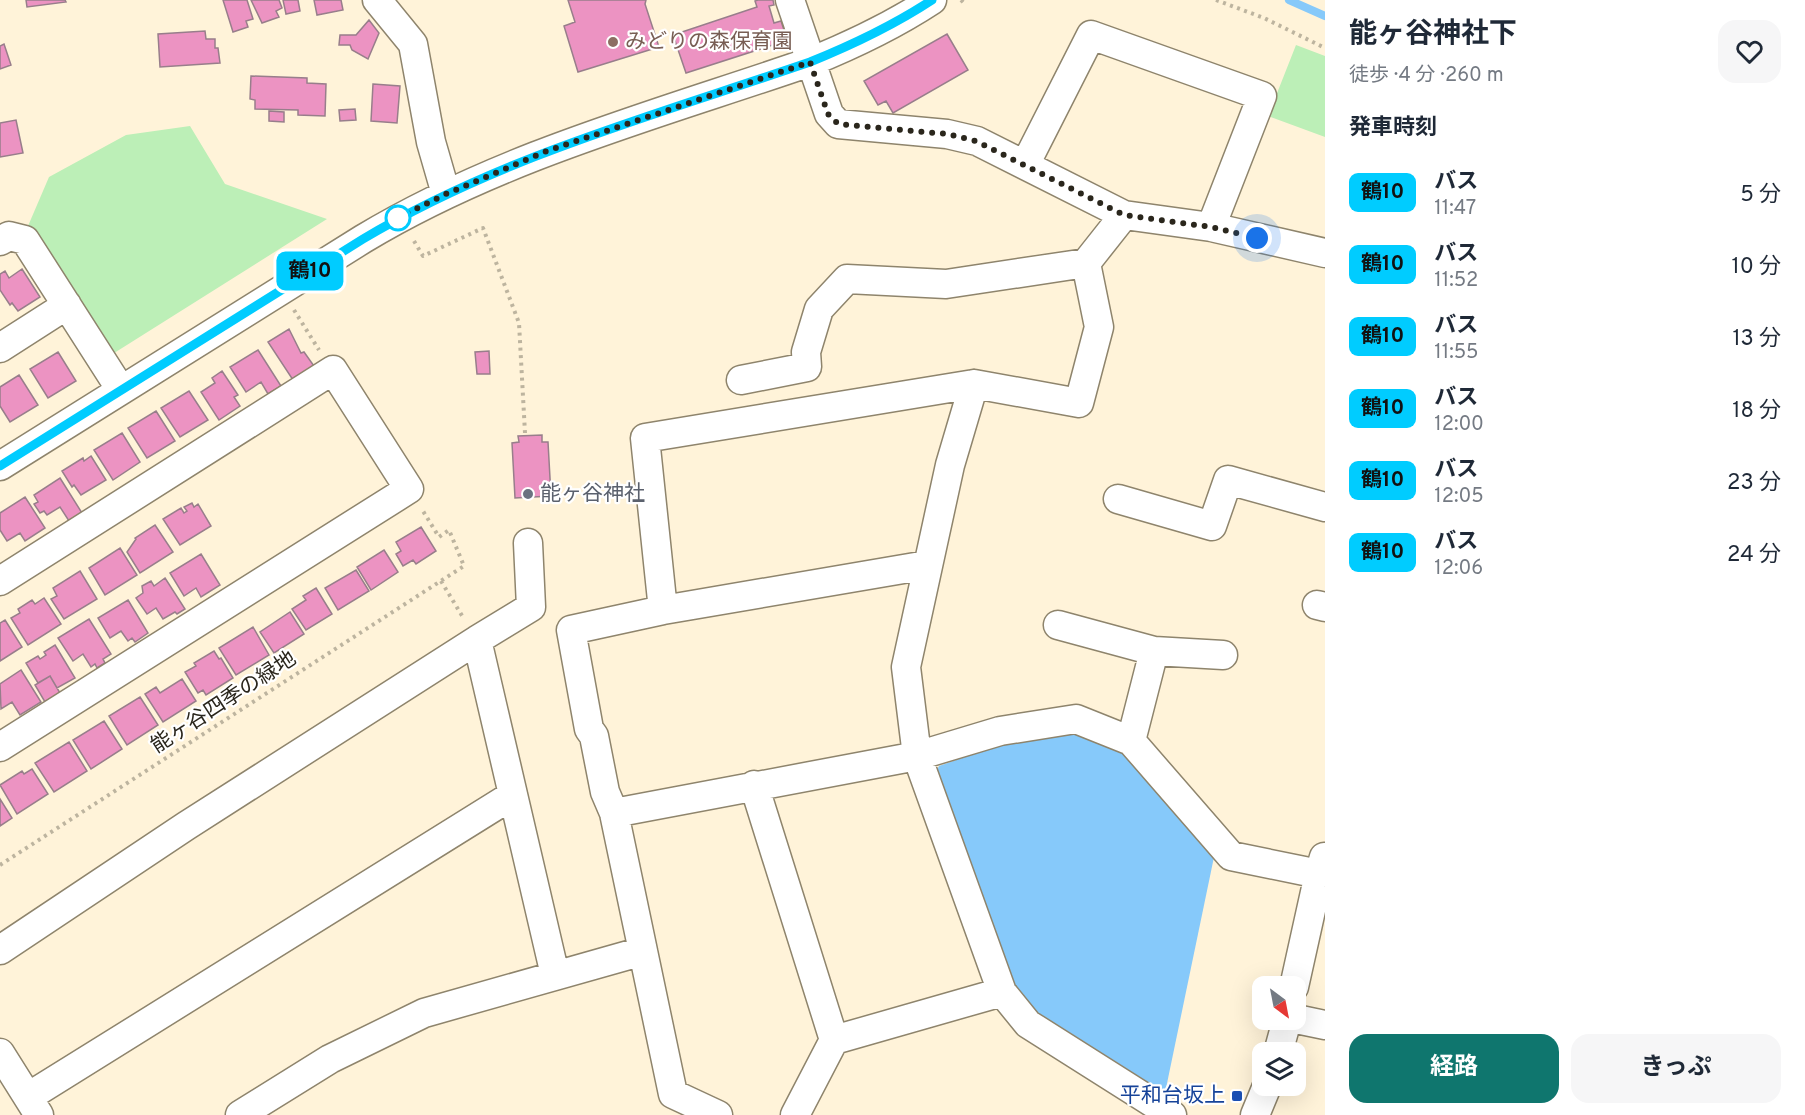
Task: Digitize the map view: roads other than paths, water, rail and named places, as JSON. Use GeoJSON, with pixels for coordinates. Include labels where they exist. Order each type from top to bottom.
{"type":"FeatureCollection","features":[{"type":"Feature","properties":{"kind":"street"},"geometry":{"type":"LineString","coordinates":[[377,0],[412,44],[431,141],[446,194]]}},
{"type":"Feature","properties":{"kind":"street"},"geometry":{"type":"LineString","coordinates":[[790,0],[828,114],[838,124],[947,134],[976,141],[1124,215],[1211,227],[1325,254]]}},
{"type":"Feature","properties":{"kind":"street"},"geometry":{"type":"LineString","coordinates":[[0,466],[280,290],[400,217],[446,194],[547,151],[846,48],[932,0]]}},
{"type":"Feature","properties":{"kind":"street"},"geometry":{"type":"LineString","coordinates":[[1025,165],[1091,35],[1262,96],[1211,227]]}},
{"type":"Feature","properties":{"kind":"street"},"geometry":{"type":"LineString","coordinates":[[741,380],[807,367],[806,352],[819,309],[847,279],[946,284],[1086,263],[1124,215]]}},
{"type":"Feature","properties":{"kind":"street"},"geometry":{"type":"LineString","coordinates":[[0,241],[9,236],[25,240],[120,390]]}},
{"type":"Feature","properties":{"kind":"street"},"geometry":{"type":"LineString","coordinates":[[663,610],[645,438],[974,384],[1079,403],[1099,327],[1086,263]]}},
{"type":"Feature","properties":{"kind":"street"},"geometry":{"type":"LineString","coordinates":[[0,348],[67,305]]}},
{"type":"Feature","properties":{"kind":"street"},"geometry":{"type":"LineString","coordinates":[[0,581],[333,370],[409,489],[0,747]]}},
{"type":"Feature","properties":{"kind":"street"},"geometry":{"type":"LineString","coordinates":[[974,384],[950,465],[906,667],[917,756],[1002,992],[1028,1024],[1172,1115]]}},
{"type":"Feature","properties":{"kind":"street"},"geometry":{"type":"LineString","coordinates":[[1118,499],[1212,526],[1228,480],[1325,507]]}},
{"type":"Feature","properties":{"kind":"street"},"geometry":{"type":"LineString","coordinates":[[0,950],[186,826],[531,607],[528,543]]}},
{"type":"Feature","properties":{"kind":"street"},"geometry":{"type":"LineString","coordinates":[[718,1115],[673,1094],[614,813],[605,792],[594,736],[590,729],[571,630],[663,610],[927,565]]}},
{"type":"Feature","properties":{"kind":"street"},"geometry":{"type":"LineString","coordinates":[[1058,625],[1154,651],[1223,656]]}},
{"type":"Feature","properties":{"kind":"street"},"geometry":{"type":"LineString","coordinates":[[477,640],[555,975]]}},
{"type":"Feature","properties":{"kind":"street"},"geometry":{"type":"LineString","coordinates":[[1131,741],[1154,651]]}},
{"type":"Feature","properties":{"kind":"street"},"geometry":{"type":"LineString","coordinates":[[614,813],[917,756],[999,731],[1076,718],[1131,741],[1231,856],[1322,865],[1297,976]]}},
{"type":"Feature","properties":{"kind":"street"},"geometry":{"type":"LineString","coordinates":[[754,785],[834,1041],[795,1115]]}},
{"type":"Feature","properties":{"kind":"street"},"geometry":{"type":"LineString","coordinates":[[0,1053],[33,1106],[513,795]]}},
{"type":"Feature","properties":{"kind":"street"},"geometry":{"type":"LineString","coordinates":[[240,1115],[330,1059],[423,1012],[643,951]]}},
{"type":"Feature","properties":{"kind":"street"},"geometry":{"type":"LineString","coordinates":[[834,1041],[1002,992]]}},
{"type":"Feature","properties":{"kind":"street"},"geometry":{"type":"LineString","coordinates":[[1306,1021],[1325,1025]]}},
{"type":"Feature","properties":{"kind":"street"},"geometry":{"type":"LineString","coordinates":[[1255,1115],[1264,1096]]}},
{"type":"Feature","properties":{"kind":"water"},"geometry":{"type":"Polygon","coordinates":[[[1073,727],[1113,739],[1214,857],[1165,1093],[1026,1005],[1008,983],[934,776],[939,766],[1040,731],[1073,727]]]}},
{"type":"Feature","properties":{"kind":"waterway"},"geometry":{"type":"LineString","coordinates":[[1289,0],[1325,16]]}},
{"type":"Feature","properties":{"kind":"place","name":"みどりの森保育園"},"geometry":{"type":"Point","coordinates":[613,42]}},
{"type":"Feature","properties":{"kind":"place","name":"能ヶ谷神社"},"geometry":{"type":"Point","coordinates":[528,494]}},
{"type":"Feature","properties":{"kind":"place","name":"平和台坂上"},"geometry":{"type":"Point","coordinates":[1237,1096]}}]}
